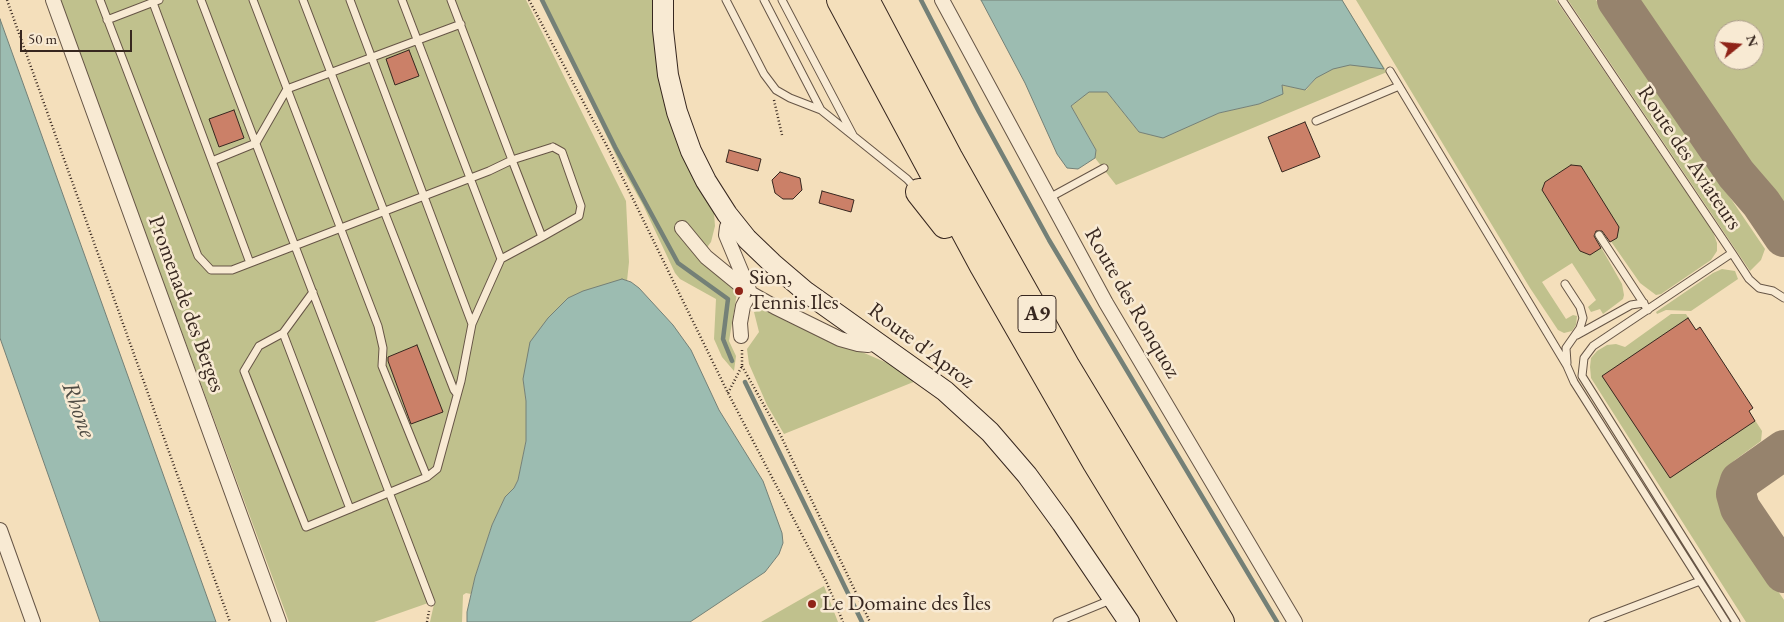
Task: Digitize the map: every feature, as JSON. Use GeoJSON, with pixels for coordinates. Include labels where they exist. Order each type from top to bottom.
{"type":"FeatureCollection","features":[{"type":"Feature","properties":{"kind":"highway","name":"A9"},"geometry":{"type":"LineString","coordinates":[[840,0],[934,177],[1031,351],[1193,622]]}},
{"type":"Feature","properties":{"kind":"highway","name":"A9"},"geometry":{"type":"LineString","coordinates":[[866,0],[949,157],[1062,359],[1221,622]]}},
{"type":"Feature","properties":{"kind":"highway"},"geometry":{"type":"LineString","coordinates":[[919,192],[940,218],[1031,351]]}},
{"type":"Feature","properties":{"kind":"street","name":"Promenade des Berges"},"geometry":{"type":"LineString","coordinates":[[54,0],[278,622]]}},
{"type":"Feature","properties":{"kind":"street","name":"Route d'Aproz"},"geometry":{"type":"LineString","coordinates":[[663,0],[668,75],[677,112],[691,151],[706,181],[732,220],[747,239],[806,292],[944,391],[969,413],[1027,475],[1062,522],[1129,622]]}},
{"type":"Feature","properties":{"kind":"street","name":"Route des Ronquoz"},"geometry":{"type":"LineString","coordinates":[[942,0],[1111,311],[1295,622]]}},
{"type":"Feature","properties":{"kind":"street"},"geometry":{"type":"LineString","coordinates":[[732,220],[727,227],[726,235],[750,293]]}},
{"type":"Feature","properties":{"kind":"street"},"geometry":{"type":"LineString","coordinates":[[682,228],[706,256],[750,293],[840,339],[868,345],[877,342]]}},
{"type":"Feature","properties":{"kind":"street"},"geometry":{"type":"LineString","coordinates":[[741,336],[740,323],[743,306],[750,293]]}},
{"type":"Feature","properties":{"kind":"street"},"geometry":{"type":"LineString","coordinates":[[0,530],[33,622]]}},
{"type":"Feature","properties":{"kind":"lane"},"geometry":{"type":"LineString","coordinates":[[100,0],[198,256],[211,270],[232,270],[512,160],[553,147],[562,152],[581,206],[579,216],[501,259],[472,324],[457,394],[437,469],[427,478],[306,527],[244,371],[259,346],[283,333],[313,292]]}},
{"type":"Feature","properties":{"kind":"lane"},"geometry":{"type":"LineString","coordinates":[[201,0],[431,602]]}},
{"type":"Feature","properties":{"kind":"lane"},"geometry":{"type":"LineString","coordinates":[[254,0],[378,326],[383,348],[382,366],[427,478]]}},
{"type":"Feature","properties":{"kind":"lane"},"geometry":{"type":"LineString","coordinates":[[303,0],[457,394]]}},
{"type":"Feature","properties":{"kind":"lane"},"geometry":{"type":"LineString","coordinates":[[350,0],[472,324]]}},
{"type":"Feature","properties":{"kind":"lane"},"geometry":{"type":"LineString","coordinates":[[402,0],[501,259]]}},
{"type":"Feature","properties":{"kind":"lane"},"geometry":{"type":"LineString","coordinates":[[452,0],[542,237]]}},
{"type":"Feature","properties":{"kind":"lane"},"geometry":{"type":"LineString","coordinates":[[726,0],[772,86],[790,98],[821,110],[906,179],[919,192]]}},
{"type":"Feature","properties":{"kind":"lane"},"geometry":{"type":"LineString","coordinates":[[764,0],[821,110]]}},
{"type":"Feature","properties":{"kind":"lane"},"geometry":{"type":"LineString","coordinates":[[782,0],[855,138]]}},
{"type":"Feature","properties":{"kind":"lane","name":"Route des Aviateurs"},"geometry":{"type":"LineString","coordinates":[[1562,0],[1732,253],[1646,306],[1593,346],[1584,358],[1582,376],[1736,622]]}},
{"type":"Feature","properties":{"kind":"lane"},"geometry":{"type":"LineString","coordinates":[[107,20],[155,1],[250,263]]}},
{"type":"Feature","properties":{"kind":"lane"},"geometry":{"type":"LineString","coordinates":[[212,161],[256,143],[287,89],[460,24]]}},
{"type":"Feature","properties":{"kind":"lane"},"geometry":{"type":"LineString","coordinates":[[1390,71],[1567,366],[1580,392],[1726,622]]}},
{"type":"Feature","properties":{"kind":"lane"},"geometry":{"type":"LineString","coordinates":[[1316,121],[1399,86]]}},
{"type":"Feature","properties":{"kind":"lane"},"geometry":{"type":"LineString","coordinates":[[1048,198],[1104,168]]}},
{"type":"Feature","properties":{"kind":"lane"},"geometry":{"type":"LineString","coordinates":[[1599,235],[1646,306]]}},
{"type":"Feature","properties":{"kind":"lane"},"geometry":{"type":"LineString","coordinates":[[1732,253],[1749,279],[1759,288],[1773,290],[1784,298]]}},
{"type":"Feature","properties":{"kind":"lane"},"geometry":{"type":"LineString","coordinates":[[1565,284],[1580,307],[1583,318],[1580,328],[1566,348],[1567,366]]}},
{"type":"Feature","properties":{"kind":"lane"},"geometry":{"type":"LineString","coordinates":[[1572,338],[1617,312],[1631,306],[1646,306]]}},
{"type":"Feature","properties":{"kind":"lane"},"geometry":{"type":"LineString","coordinates":[[283,333],[350,509]]}},
{"type":"Feature","properties":{"kind":"lane"},"geometry":{"type":"LineString","coordinates":[[1593,622],[1700,581]]}},
{"type":"Feature","properties":{"kind":"lane"},"geometry":{"type":"LineString","coordinates":[[1057,622],[1113,599]]}},
{"type":"Feature","properties":{"kind":"path"},"geometry":{"type":"LineString","coordinates":[[7,0],[230,622]]}},
{"type":"Feature","properties":{"kind":"path"},"geometry":{"type":"LineString","coordinates":[[529,0],[610,152],[728,393],[826,581],[843,622]]}},
{"type":"Feature","properties":{"kind":"path"},"geometry":{"type":"LineString","coordinates":[[772,86],[782,136]]}},
{"type":"Feature","properties":{"kind":"path"},"geometry":{"type":"LineString","coordinates":[[741,336],[742,366],[779,432],[870,622]]}},
{"type":"Feature","properties":{"kind":"path"},"geometry":{"type":"LineString","coordinates":[[728,393],[742,366]]}},
{"type":"Feature","properties":{"kind":"green space"},"geometry":{"type":"Polygon","coordinates":[[[59,0],[526,0],[626,201],[629,262],[627,281],[622,279],[523,379],[526,401],[526,441],[518,480],[514,488],[505,497],[492,525],[471,594],[466,593],[463,595],[462,622],[430,622],[434,604],[431,602],[374,622],[289,622],[59,0]]]}},
{"type":"Feature","properties":{"kind":"green space"},"geometry":{"type":"Polygon","coordinates":[[[542,0],[653,0],[656,58],[663,97],[678,144],[694,181],[714,213],[715,226],[711,242],[699,258],[737,293],[729,341],[736,356],[734,371],[722,357],[714,339],[716,299],[680,279],[675,273],[643,205],[621,166],[542,0]]]}},
{"type":"Feature","properties":{"kind":"green space"},"geometry":{"type":"Polygon","coordinates":[[[1342,0],[1387,72],[1116,185],[1095,158],[1096,150],[1071,106],[1089,91],[1107,92],[1139,132],[1163,137],[1219,113],[1259,104],[1282,85],[1306,90],[1316,78],[1342,0]]]}},
{"type":"Feature","properties":{"kind":"green space"},"geometry":{"type":"Polygon","coordinates":[[[1356,0],[1556,0],[1713,232],[1717,243],[1717,251],[1711,260],[1661,294],[1656,295],[1640,283],[1603,230],[1594,235],[1622,284],[1623,299],[1603,314],[1600,309],[1591,312],[1588,307],[1596,300],[1572,263],[1542,282],[1566,319],[1573,315],[1577,316],[1576,325],[1572,331],[1564,333],[1558,330],[1530,288],[1356,0]]]}},
{"type":"Feature","properties":{"kind":"green space"},"geometry":{"type":"Polygon","coordinates":[[[1568,0],[1596,0],[1765,249],[1761,260],[1750,271],[1568,0]]]}},
{"type":"Feature","properties":{"kind":"green space"},"geometry":{"type":"Polygon","coordinates":[[[1638,0],[1784,0],[1784,215],[1638,0]]]}},
{"type":"Feature","properties":{"kind":"green space"},"geometry":{"type":"Polygon","coordinates":[[[1722,269],[1735,271],[1738,279],[1691,311],[1666,310],[1657,314],[1656,312],[1713,273],[1722,269]]]}},
{"type":"Feature","properties":{"kind":"green space"},"geometry":{"type":"Polygon","coordinates":[[[762,309],[892,365],[916,381],[784,434],[767,405],[749,364],[747,349],[759,332],[754,312],[762,309]]]}},
{"type":"Feature","properties":{"kind":"green space"},"geometry":{"type":"Polygon","coordinates":[[[1671,314],[1686,314],[1696,330],[1700,327],[1753,408],[1749,411],[1762,431],[1761,441],[1735,460],[1725,470],[1719,487],[1721,507],[1784,600],[1784,622],[1746,622],[1591,378],[1591,358],[1597,351],[1607,345],[1616,344],[1625,347],[1671,314]]]}},
{"type":"Feature","properties":{"kind":"green space","name":"Le Domaine des Îles"},"geometry":{"type":"Polygon","coordinates":[[[824,586],[838,622],[761,622],[824,586]]]}},
{"type":"Feature","properties":{"kind":"water"},"geometry":{"type":"Polygon","coordinates":[[[981,0],[1342,0],[1384,69],[1350,65],[1333,69],[1316,78],[1305,90],[1282,85],[1283,94],[1259,104],[1219,113],[1163,138],[1139,132],[1107,92],[1089,92],[1071,106],[1096,150],[1095,158],[1078,169],[1067,168],[1057,154],[1025,83],[981,0]]]}},
{"type":"Feature","properties":{"kind":"water","name":"Rhone"},"geometry":{"type":"Polygon","coordinates":[[[0,19],[216,622],[100,622],[0,338],[0,19]]]}},
{"type":"Feature","properties":{"kind":"water"},"geometry":{"type":"Polygon","coordinates":[[[622,279],[631,282],[639,288],[673,325],[691,350],[719,410],[763,481],[782,533],[783,543],[779,554],[765,572],[690,622],[467,622],[467,612],[475,577],[492,525],[505,497],[514,488],[518,480],[526,441],[526,401],[523,379],[530,342],[548,318],[568,298],[583,291],[622,279]]]}},
{"type":"Feature","properties":{"kind":"building"},"geometry":{"type":"Polygon","coordinates":[[[409,50],[419,76],[395,85],[386,59],[409,50]]]}},
{"type":"Feature","properties":{"kind":"building"},"geometry":{"type":"Polygon","coordinates":[[[234,110],[244,138],[219,147],[209,119],[234,110]]]}},
{"type":"Feature","properties":{"kind":"building"},"geometry":{"type":"Polygon","coordinates":[[[1305,122],[1320,157],[1282,172],[1268,137],[1305,122]]]}},
{"type":"Feature","properties":{"kind":"building"},"geometry":{"type":"Polygon","coordinates":[[[729,150],[761,159],[758,171],[726,162],[729,150]]]}},
{"type":"Feature","properties":{"kind":"building"},"geometry":{"type":"Polygon","coordinates":[[[1571,165],[1581,166],[1619,227],[1617,238],[1610,242],[1602,231],[1596,231],[1594,236],[1601,248],[1590,255],[1580,251],[1542,190],[1545,182],[1571,165]]]}},
{"type":"Feature","properties":{"kind":"building"},"geometry":{"type":"Polygon","coordinates":[[[780,172],[800,178],[802,190],[793,199],[783,199],[775,193],[772,180],[780,172]]]}},
{"type":"Feature","properties":{"kind":"building"},"geometry":{"type":"Polygon","coordinates":[[[822,191],[854,200],[851,212],[819,203],[822,191]]]}},
{"type":"Feature","properties":{"kind":"building"},"geometry":{"type":"Polygon","coordinates":[[[1688,318],[1696,330],[1700,327],[1753,408],[1749,411],[1755,421],[1670,478],[1602,376],[1688,318]]]}},
{"type":"Feature","properties":{"kind":"building"},"geometry":{"type":"Polygon","coordinates":[[[417,345],[443,412],[411,424],[388,357],[417,345]]]}},
{"type":"Feature","properties":{"kind":"waterway"},"geometry":{"type":"LineString","coordinates":[[542,0],[615,147],[678,263],[728,299],[723,339],[732,361]]}},
{"type":"Feature","properties":{"kind":"waterway"},"geometry":{"type":"LineString","coordinates":[[921,0],[979,112],[1049,240],[1277,622]]}},
{"type":"Feature","properties":{"kind":"waterway"},"geometry":{"type":"LineString","coordinates":[[745,382],[862,622]]}},
{"type":"Feature","properties":{"kind":"taxiway"},"geometry":{"type":"LineString","coordinates":[[1617,0],[1736,174],[1761,203],[1784,237]]}},
{"type":"Feature","properties":{"kind":"taxiway"},"geometry":{"type":"LineString","coordinates":[[1784,450],[1740,481],[1736,494],[1740,508],[1784,573]]}},
{"type":"Feature","properties":{"kind":"place","name":"Sion, Tennis Iles"},"geometry":{"type":"Point","coordinates":[739,291]}},
{"type":"Feature","properties":{"kind":"place","name":"Le Domaine des Îles"},"geometry":{"type":"Point","coordinates":[812,604]}}]}
